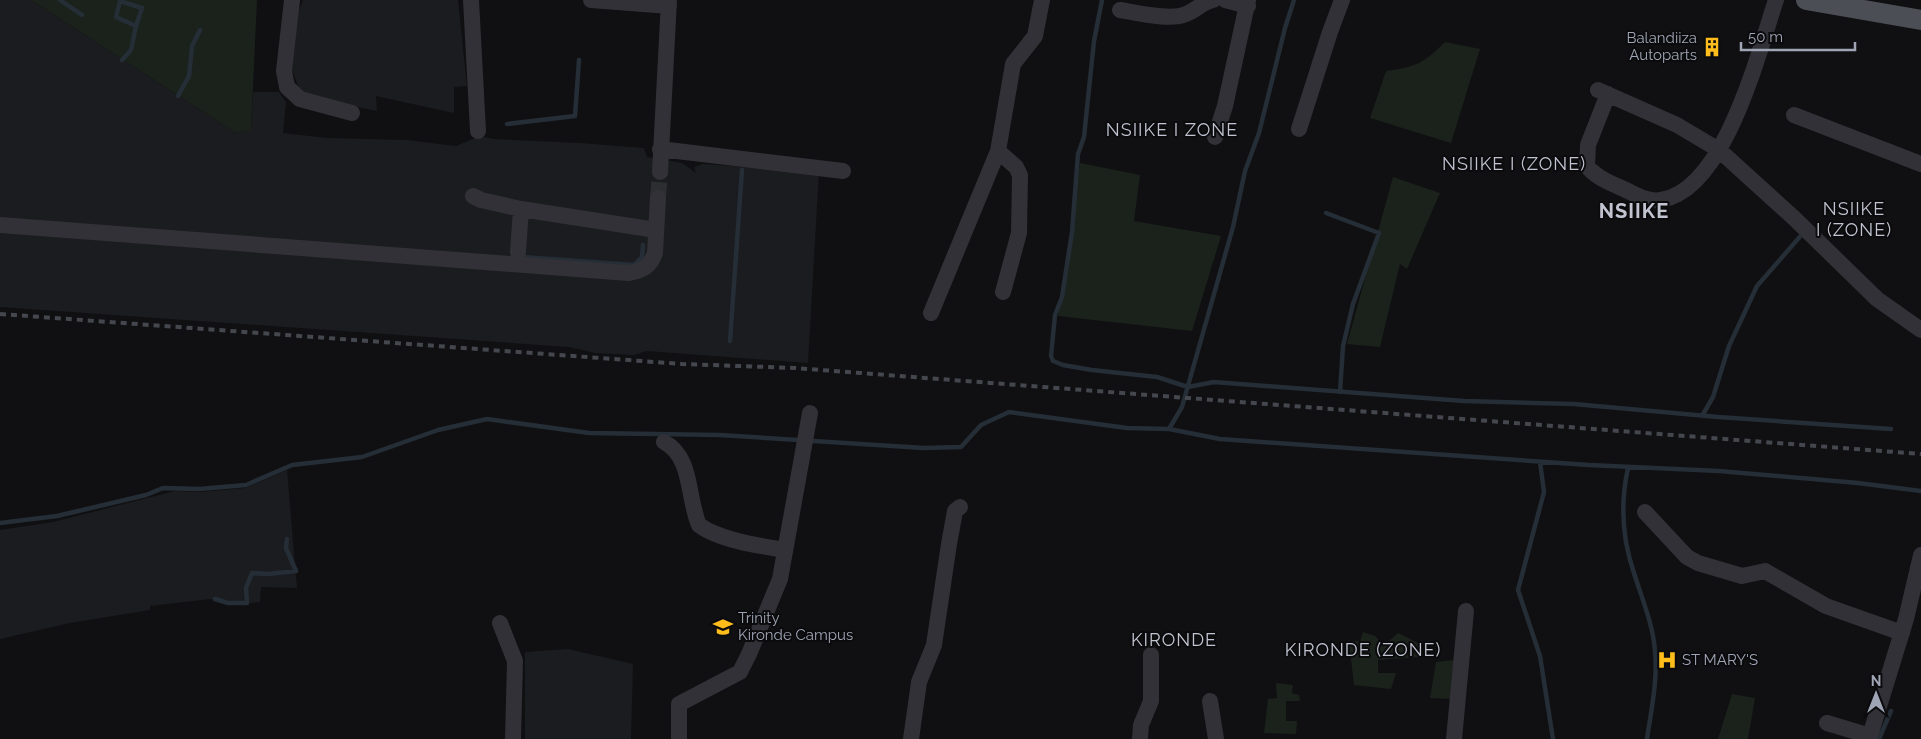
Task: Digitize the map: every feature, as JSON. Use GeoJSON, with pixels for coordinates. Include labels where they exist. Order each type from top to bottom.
{"type":"FeatureCollection","features":[{"type":"Feature","properties":{"kind":"main road"},"geometry":{"type":"LineString","coordinates":[[1806,0],[1844,4],[1921,20]]}},
{"type":"Feature","properties":{"kind":"street"},"geometry":{"type":"LineString","coordinates":[[292,0],[284,71],[287,87],[300,99],[352,113]]}},
{"type":"Feature","properties":{"kind":"street"},"geometry":{"type":"LineString","coordinates":[[471,0],[478,131]]}},
{"type":"Feature","properties":{"kind":"street"},"geometry":{"type":"LineString","coordinates":[[591,0],[669,3],[660,172]]}},
{"type":"Feature","properties":{"kind":"street"},"geometry":{"type":"LineString","coordinates":[[932,313],[998,151],[1013,64],[1035,36],[1042,0]]}},
{"type":"Feature","properties":{"kind":"street"},"geometry":{"type":"LineString","coordinates":[[1120,10],[1156,16],[1184,15],[1207,1],[1214,0]]}},
{"type":"Feature","properties":{"kind":"street"},"geometry":{"type":"LineString","coordinates":[[1215,137],[1225,106],[1248,3],[1224,0]]}},
{"type":"Feature","properties":{"kind":"street"},"geometry":{"type":"LineString","coordinates":[[1299,128],[1342,0]]}},
{"type":"Feature","properties":{"kind":"street"},"geometry":{"type":"LineString","coordinates":[[1776,0],[1729,132],[1718,150],[1694,184],[1670,197],[1660,200],[1643,198],[1593,174],[1587,166],[1588,145],[1603,92],[1677,124],[1718,150],[1795,219],[1877,299],[1921,330]]}},
{"type":"Feature","properties":{"kind":"street"},"geometry":{"type":"LineString","coordinates":[[1794,115],[1921,164]]}},
{"type":"Feature","properties":{"kind":"street"},"geometry":{"type":"LineString","coordinates":[[660,149],[843,171]]}},
{"type":"Feature","properties":{"kind":"street"},"geometry":{"type":"LineString","coordinates":[[998,151],[1016,167],[1020,175],[1019,233],[1003,292]]}},
{"type":"Feature","properties":{"kind":"street"},"geometry":{"type":"LineString","coordinates":[[473,196],[481,200],[521,209],[656,230]]}},
{"type":"Feature","properties":{"kind":"street"},"geometry":{"type":"LineString","coordinates":[[0,225],[628,273],[642,270],[652,261],[655,253],[658,198]]}},
{"type":"Feature","properties":{"kind":"street"},"geometry":{"type":"LineString","coordinates":[[518,252],[521,209]]}},
{"type":"Feature","properties":{"kind":"street"},"geometry":{"type":"LineString","coordinates":[[679,739],[679,704],[740,672],[778,586],[810,413]]}},
{"type":"Feature","properties":{"kind":"street"},"geometry":{"type":"LineString","coordinates":[[664,442],[674,448],[682,462],[699,525],[719,534],[761,546],[785,550]]}},
{"type":"Feature","properties":{"kind":"street"},"geometry":{"type":"LineString","coordinates":[[911,739],[919,682],[934,645],[955,511],[960,507]]}},
{"type":"Feature","properties":{"kind":"street"},"geometry":{"type":"LineString","coordinates":[[1645,512],[1687,557],[1698,563],[1742,576],[1765,571],[1826,606],[1902,633]]}},
{"type":"Feature","properties":{"kind":"street"},"geometry":{"type":"LineString","coordinates":[[1827,723],[1869,738],[1902,633],[1921,555]]}},
{"type":"Feature","properties":{"kind":"street"},"geometry":{"type":"LineString","coordinates":[[1454,739],[1466,611]]}},
{"type":"Feature","properties":{"kind":"street"},"geometry":{"type":"LineString","coordinates":[[500,624],[515,661],[513,739]]}},
{"type":"Feature","properties":{"kind":"street"},"geometry":{"type":"LineString","coordinates":[[1140,739],[1141,725],[1151,701],[1151,655]]}},
{"type":"Feature","properties":{"kind":"street"},"geometry":{"type":"LineString","coordinates":[[1210,701],[1216,739]]}},
{"type":"Feature","properties":{"kind":"shaded area"},"geometry":{"type":"Polygon","coordinates":[[[0,0],[31,0],[236,133],[251,129],[253,92],[279,92],[286,102],[283,133],[327,138],[407,140],[456,146],[480,136],[494,139],[580,143],[644,148],[647,157],[682,163],[696,173],[694,167],[703,164],[819,172],[808,363],[647,351],[634,355],[595,353],[569,347],[0,307],[0,0]]]}},
{"type":"Feature","properties":{"kind":"shaded area"},"geometry":{"type":"Polygon","coordinates":[[[31,0],[257,0],[251,130],[236,133],[31,0]]]}},
{"type":"Feature","properties":{"kind":"shaded area"},"geometry":{"type":"Polygon","coordinates":[[[303,0],[458,0],[467,86],[454,87],[454,113],[376,96],[377,111],[302,96],[292,70],[298,13],[303,0]]]}},
{"type":"Feature","properties":{"kind":"shaded area"},"geometry":{"type":"Polygon","coordinates":[[[1445,42],[1480,49],[1451,143],[1370,118],[1386,71],[1405,68],[1419,63],[1445,42]]]}},
{"type":"Feature","properties":{"kind":"shaded area"},"geometry":{"type":"Polygon","coordinates":[[[1080,163],[1140,175],[1134,221],[1221,236],[1192,331],[1058,316],[1080,163]]]}},
{"type":"Feature","properties":{"kind":"shaded area"},"geometry":{"type":"Polygon","coordinates":[[[1393,177],[1440,193],[1407,269],[1400,264],[1380,347],[1347,344],[1393,177]]]}},
{"type":"Feature","properties":{"kind":"shaded area"},"geometry":{"type":"Polygon","coordinates":[[[287,470],[297,588],[261,587],[260,602],[229,605],[210,599],[150,606],[150,610],[70,623],[0,639],[0,530],[53,522],[175,491],[200,492],[245,488],[287,470]]]}},
{"type":"Feature","properties":{"kind":"shaded area"},"geometry":{"type":"Polygon","coordinates":[[[1363,632],[1375,636],[1380,641],[1389,641],[1398,633],[1418,643],[1418,657],[1378,660],[1378,673],[1396,673],[1391,689],[1354,685],[1349,642],[1360,641],[1363,632]]]}},
{"type":"Feature","properties":{"kind":"shaded area"},"geometry":{"type":"Polygon","coordinates":[[[568,649],[633,664],[631,739],[525,739],[525,652],[568,649]]]}},
{"type":"Feature","properties":{"kind":"shaded area"},"geometry":{"type":"Polygon","coordinates":[[[1454,660],[1450,699],[1430,698],[1436,662],[1454,660]]]}},
{"type":"Feature","properties":{"kind":"shaded area"},"geometry":{"type":"Polygon","coordinates":[[[1276,683],[1293,685],[1292,693],[1299,695],[1300,701],[1286,701],[1286,721],[1297,721],[1296,734],[1264,733],[1268,699],[1277,698],[1276,683]]]}},
{"type":"Feature","properties":{"kind":"shaded area"},"geometry":{"type":"Polygon","coordinates":[[[1732,694],[1755,698],[1748,739],[1718,739],[1732,694]]]}},
{"type":"Feature","properties":{"kind":"waterway"},"geometry":{"type":"LineString","coordinates":[[60,0],[82,15]]}},
{"type":"Feature","properties":{"kind":"waterway"},"geometry":{"type":"LineString","coordinates":[[1102,0],[1094,41],[1084,137],[1078,154],[1072,232],[1062,297],[1055,315],[1051,356],[1053,361],[1063,365],[1092,370],[1157,377],[1188,387],[1214,382],[1464,401],[1574,404],[1718,417],[1891,429]]}},
{"type":"Feature","properties":{"kind":"waterway"},"geometry":{"type":"LineString","coordinates":[[1169,429],[1182,407],[1233,227],[1245,171],[1259,133],[1285,28],[1294,0]]}},
{"type":"Feature","properties":{"kind":"waterway"},"geometry":{"type":"LineString","coordinates":[[122,60],[131,50],[136,26],[116,17],[120,1],[142,8],[136,26]]}},
{"type":"Feature","properties":{"kind":"waterway"},"geometry":{"type":"LineString","coordinates":[[178,96],[189,76],[192,46],[200,30]]}},
{"type":"Feature","properties":{"kind":"waterway"},"geometry":{"type":"LineString","coordinates":[[507,124],[575,116],[579,60]]}},
{"type":"Feature","properties":{"kind":"waterway"},"geometry":{"type":"LineString","coordinates":[[730,341],[742,170]]}},
{"type":"Feature","properties":{"kind":"waterway"},"geometry":{"type":"LineString","coordinates":[[1326,213],[1379,233],[1353,304],[1343,346],[1340,392]]}},
{"type":"Feature","properties":{"kind":"waterway"},"geometry":{"type":"LineString","coordinates":[[1702,416],[1713,397],[1729,346],[1757,286],[1804,232]]}},
{"type":"Feature","properties":{"kind":"waterway"},"geometry":{"type":"LineString","coordinates":[[523,257],[634,265],[642,257],[643,245]]}},
{"type":"Feature","properties":{"kind":"waterway"},"geometry":{"type":"LineString","coordinates":[[0,523],[57,516],[146,495],[163,488],[199,489],[246,485],[292,465],[362,457],[438,430],[487,419],[589,433],[720,435],[924,448],[961,447],[981,425],[1009,412],[1127,428],[1169,429],[1220,439],[1589,465],[1719,471],[1858,483],[1921,491]]}},
{"type":"Feature","properties":{"kind":"waterway"},"geometry":{"type":"LineString","coordinates":[[1540,462],[1544,492],[1518,590],[1540,656],[1553,739]]}},
{"type":"Feature","properties":{"kind":"waterway"},"geometry":{"type":"LineString","coordinates":[[1628,468],[1623,508],[1625,534],[1630,560],[1650,621],[1656,662],[1655,684],[1647,739]]}},
{"type":"Feature","properties":{"kind":"waterway"},"geometry":{"type":"LineString","coordinates":[[215,599],[228,603],[247,603],[246,588],[252,573],[268,574],[296,571],[286,548],[287,539]]}},
{"type":"Feature","properties":{"kind":"waterway"},"geometry":{"type":"LineString","coordinates":[[1879,739],[1891,711]]}},
{"type":"Feature","properties":{"kind":"tunnel"},"geometry":{"type":"LineString","coordinates":[[658,198],[660,172]]}},
{"type":"Feature","properties":{"kind":"railway"},"geometry":{"type":"LineString","coordinates":[[0,314],[682,364],[795,368],[1921,454]]}},
{"type":"Feature","properties":{"kind":"place","name":"Balandiiza Autoparts"},"geometry":{"type":"Point","coordinates":[1712,47]}},
{"type":"Feature","properties":{"kind":"place","name":"Trinity Kironde Campus"},"geometry":{"type":"Point","coordinates":[723,627]}},
{"type":"Feature","properties":{"kind":"place","name":"ST MARY'S"},"geometry":{"type":"Point","coordinates":[1667,660]}},
{"type":"Feature","properties":{"kind":"district","name":"NSIIKE I ZONE"},"geometry":{"type":"Point","coordinates":[1172,130]}},
{"type":"Feature","properties":{"kind":"district","name":"NSIIKE I (ZONE)"},"geometry":{"type":"Point","coordinates":[1514,164]}},
{"type":"Feature","properties":{"kind":"district","name":"NSIIKE"},"geometry":{"type":"Point","coordinates":[1634,211]}},
{"type":"Feature","properties":{"kind":"district","name":"NSIIKE I (ZONE)"},"geometry":{"type":"Point","coordinates":[1854,219]}},
{"type":"Feature","properties":{"kind":"district","name":"KIRONDE"},"geometry":{"type":"Point","coordinates":[1174,640]}},
{"type":"Feature","properties":{"kind":"district","name":"KIRONDE (ZONE)"},"geometry":{"type":"Point","coordinates":[1363,650]}}]}
